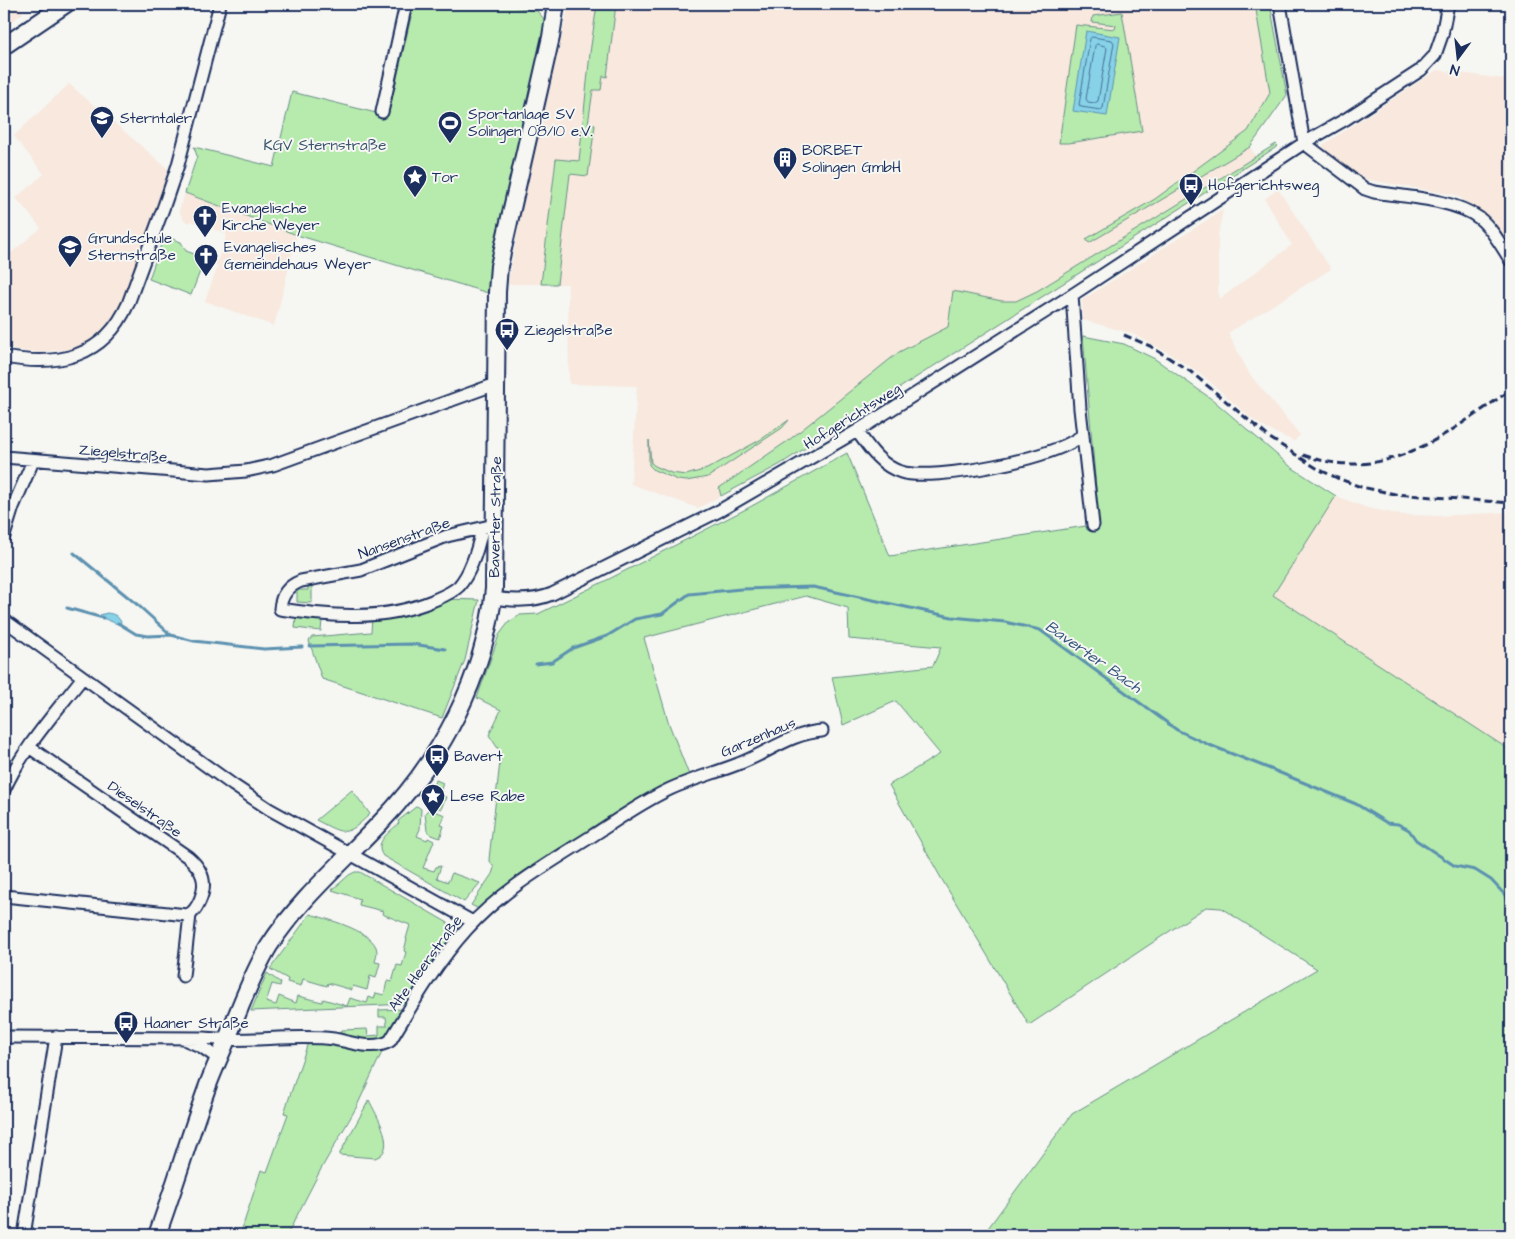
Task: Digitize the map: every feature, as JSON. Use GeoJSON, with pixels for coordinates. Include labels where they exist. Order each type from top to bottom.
{"type":"FeatureCollection","features":[{"type":"Feature","properties":{"kind":"main road"},"geometry":{"type":"LineString","coordinates":[[4,46],[66,4]]}},
{"type":"Feature","properties":{"kind":"main road","name":"Baverter Straße"},"geometry":{"type":"LineString","coordinates":[[350,854],[414,785],[447,734],[461,706],[477,664],[493,598],[488,527],[496,384],[497,292],[500,266],[551,38],[554,4]]}},
{"type":"Feature","properties":{"kind":"main road"},"geometry":{"type":"LineString","coordinates":[[157,1235],[208,1085],[257,969],[269,947],[291,916],[350,854]]}},
{"type":"Feature","properties":{"kind":"street"},"geometry":{"type":"LineString","coordinates":[[4,357],[43,361],[72,356],[95,346],[119,322],[128,304],[170,190],[220,4]]}},
{"type":"Feature","properties":{"kind":"street"},"geometry":{"type":"LineString","coordinates":[[382,112],[406,4]]}},
{"type":"Feature","properties":{"kind":"street"},"geometry":{"type":"LineString","coordinates":[[1280,4],[1304,143],[1352,181],[1368,190],[1442,203],[1472,214],[1480,219],[1488,228],[1511,261]]}},
{"type":"Feature","properties":{"kind":"street","name":"Hofgerichtsweg"},"geometry":{"type":"LineString","coordinates":[[493,598],[528,600],[539,599],[552,594],[719,511],[857,431],[1072,295],[1427,65],[1435,55],[1440,43],[1448,4]]}},
{"type":"Feature","properties":{"kind":"street"},"geometry":{"type":"LineString","coordinates":[[1072,295],[1083,434],[1093,524]]}},
{"type":"Feature","properties":{"kind":"street","name":"Ziegelstraße"},"geometry":{"type":"LineString","coordinates":[[4,457],[33,461],[209,474],[252,470],[273,465],[496,384]]}},
{"type":"Feature","properties":{"kind":"street"},"geometry":{"type":"LineString","coordinates":[[857,431],[874,454],[884,463],[900,472],[916,475],[957,472],[1007,463],[1066,445],[1083,434]]}},
{"type":"Feature","properties":{"kind":"street"},"geometry":{"type":"LineString","coordinates":[[4,536],[13,507],[33,461]]}},
{"type":"Feature","properties":{"kind":"street","name":"Nansenstraße"},"geometry":{"type":"LineString","coordinates":[[488,527],[459,586],[427,603],[394,612],[368,616],[327,615],[280,609],[284,593],[301,581],[361,570],[447,536],[488,527]]}},
{"type":"Feature","properties":{"kind":"street"},"geometry":{"type":"LineString","coordinates":[[4,620],[233,786],[269,809],[473,922]]}},
{"type":"Feature","properties":{"kind":"street"},"geometry":{"type":"LineString","coordinates":[[4,790],[11,774],[29,747],[83,677]]}},
{"type":"Feature","properties":{"kind":"street","name":"Garzenhaus"},"geometry":{"type":"LineString","coordinates":[[706,774],[745,761],[803,734],[822,731]]}},
{"type":"Feature","properties":{"kind":"street","name":"Dieselstraße"},"geometry":{"type":"LineString","coordinates":[[29,747],[196,864],[203,876],[204,890],[198,907],[190,915],[183,976]]}},
{"type":"Feature","properties":{"kind":"street","name":"Alte Heerstraße"},"geometry":{"type":"LineString","coordinates":[[4,1037],[182,1038],[227,1041],[315,1037],[379,1046],[390,1041],[433,974],[473,922],[523,880],[642,805],[669,790],[706,774]]}},
{"type":"Feature","properties":{"kind":"street"},"geometry":{"type":"LineString","coordinates":[[4,896],[190,915]]}},
{"type":"Feature","properties":{"kind":"street"},"geometry":{"type":"LineString","coordinates":[[24,1235],[56,1037]]}},
{"type":"Feature","properties":{"kind":"street"},"geometry":{"type":"LineString","coordinates":[[182,1038],[202,1047],[219,1059]]}},
{"type":"Feature","properties":{"kind":"shaded area"},"geometry":{"type":"Polygon","coordinates":[[[4,4],[17,4],[23,13],[4,27],[4,4]]]}},
{"type":"Feature","properties":{"kind":"shaded area"},"geometry":{"type":"Polygon","coordinates":[[[569,4],[1270,4],[1287,95],[1250,147],[1258,160],[779,465],[698,508],[631,484],[637,386],[569,384],[568,284],[508,284],[520,219],[569,4]]]}},
{"type":"Feature","properties":{"kind":"shaded area"},"geometry":{"type":"Polygon","coordinates":[[[1437,70],[1511,80],[1511,248],[1492,219],[1456,195],[1364,179],[1323,148],[1323,145],[1437,70]]]}},
{"type":"Feature","properties":{"kind":"shaded area","name":"Grundschule Sternstraße"},"geometry":{"type":"Polygon","coordinates":[[[69,84],[168,169],[125,299],[112,323],[95,339],[70,349],[37,352],[15,350],[4,340],[4,259],[41,228],[16,198],[44,174],[14,136],[69,84]]]}},
{"type":"Feature","properties":{"kind":"shaded area"},"geometry":{"type":"Polygon","coordinates":[[[1278,189],[1331,269],[1228,333],[1250,375],[1300,435],[1294,441],[1267,429],[1251,418],[1200,373],[1169,353],[1131,333],[1083,320],[1082,300],[1223,210],[1218,234],[1218,291],[1220,299],[1292,245],[1265,199],[1278,189]]]}},
{"type":"Feature","properties":{"kind":"shaded area"},"geometry":{"type":"Polygon","coordinates":[[[185,193],[297,235],[274,326],[205,301],[227,234],[184,220],[179,211],[185,193]]]}},
{"type":"Feature","properties":{"kind":"shaded area"},"geometry":{"type":"Polygon","coordinates":[[[1336,496],[1367,508],[1402,515],[1440,516],[1511,512],[1511,751],[1273,595],[1336,496]]]}},
{"type":"Feature","properties":{"kind":"green space","name":"Sportanlage SV Solingen 08/10 e.V."},"geometry":{"type":"Polygon","coordinates":[[[414,4],[502,4],[537,11],[545,20],[491,259],[488,293],[297,235],[185,193],[197,156],[194,147],[274,167],[292,92],[388,116],[414,4]]]}},
{"type":"Feature","properties":{"kind":"green space"},"geometry":{"type":"Polygon","coordinates":[[[597,4],[616,4],[607,77],[603,76],[601,90],[593,90],[588,124],[595,125],[588,176],[570,174],[557,284],[541,284],[556,159],[579,161],[597,4]]]}},
{"type":"Feature","properties":{"kind":"green space"},"geometry":{"type":"Polygon","coordinates":[[[1255,4],[1270,4],[1287,95],[1250,147],[1089,243],[1086,239],[1155,199],[1248,131],[1270,93],[1255,4]]]}},
{"type":"Feature","properties":{"kind":"green space"},"geometry":{"type":"Polygon","coordinates":[[[1122,12],[1142,131],[1059,143],[1076,25],[1115,29],[1116,25],[1092,22],[1093,16],[1122,12]]]}},
{"type":"Feature","properties":{"kind":"green space"},"geometry":{"type":"Polygon","coordinates":[[[1276,144],[1278,146],[779,465],[721,496],[719,488],[789,440],[899,352],[948,327],[953,291],[1002,301],[1016,301],[1037,291],[1276,144]]]}},
{"type":"Feature","properties":{"kind":"green space"},"geometry":{"type":"Polygon","coordinates":[[[164,236],[181,242],[186,251],[205,258],[191,295],[149,279],[164,236]]]}},
{"type":"Feature","properties":{"kind":"green space"},"geometry":{"type":"Polygon","coordinates":[[[1083,336],[1124,344],[1155,359],[1213,400],[1291,467],[1336,496],[1273,595],[1511,751],[1511,1235],[983,1235],[1072,1114],[1317,969],[1221,908],[1206,907],[1029,1025],[941,878],[889,785],[940,754],[896,701],[843,725],[832,677],[933,666],[941,647],[849,639],[848,608],[806,596],[644,638],[669,724],[689,775],[571,842],[519,877],[479,909],[471,905],[494,868],[489,859],[501,753],[489,735],[501,710],[477,698],[499,635],[509,622],[520,615],[538,614],[611,578],[750,507],[847,453],[890,556],[1099,524],[1083,336]]]}},
{"type":"Feature","properties":{"kind":"green space"},"geometry":{"type":"Polygon","coordinates":[[[789,420],[782,428],[708,477],[686,481],[678,480],[654,470],[649,465],[649,440],[651,463],[671,473],[686,475],[707,469],[760,440],[789,420]]]}},
{"type":"Feature","properties":{"kind":"green space"},"geometry":{"type":"Polygon","coordinates":[[[308,586],[312,586],[312,603],[297,602],[297,590],[308,590],[308,586]]]}},
{"type":"Feature","properties":{"kind":"green space"},"geometry":{"type":"Polygon","coordinates":[[[445,599],[479,600],[465,660],[442,718],[322,679],[309,641],[312,637],[371,632],[372,618],[445,599]]]}},
{"type":"Feature","properties":{"kind":"green space"},"geometry":{"type":"Polygon","coordinates":[[[296,617],[322,620],[321,631],[295,628],[296,617]]]}},
{"type":"Feature","properties":{"kind":"green space"},"geometry":{"type":"Polygon","coordinates":[[[436,780],[443,783],[439,795],[446,797],[441,809],[428,804],[425,798],[436,780]]]}},
{"type":"Feature","properties":{"kind":"green space"},"geometry":{"type":"Polygon","coordinates":[[[352,790],[370,814],[356,827],[340,831],[316,820],[352,790]]]}},
{"type":"Feature","properties":{"kind":"green space"},"geometry":{"type":"Polygon","coordinates":[[[417,806],[421,809],[420,829],[417,836],[434,841],[423,868],[434,871],[436,867],[441,866],[437,878],[448,882],[452,873],[480,883],[464,902],[383,856],[380,851],[381,842],[387,834],[399,823],[398,821],[417,806]]]}},
{"type":"Feature","properties":{"kind":"green space"},"geometry":{"type":"Polygon","coordinates":[[[429,809],[445,815],[441,825],[444,826],[440,838],[427,831],[425,813],[429,809]]]}},
{"type":"Feature","properties":{"kind":"green space"},"geometry":{"type":"Polygon","coordinates":[[[355,872],[360,872],[455,927],[455,935],[407,1004],[251,1011],[267,973],[281,983],[280,986],[272,984],[266,1002],[276,1005],[279,996],[296,1003],[298,996],[322,1002],[323,999],[347,1006],[350,998],[367,1003],[369,997],[374,999],[376,993],[384,995],[387,981],[392,982],[397,965],[402,966],[410,925],[382,914],[383,911],[359,905],[360,899],[332,890],[355,872]]]}},
{"type":"Feature","properties":{"kind":"green space"},"geometry":{"type":"Polygon","coordinates":[[[310,914],[357,930],[372,941],[377,949],[375,962],[380,963],[376,978],[370,976],[367,990],[353,986],[352,990],[328,983],[327,986],[303,979],[301,986],[287,982],[288,979],[270,969],[310,914]]]}},
{"type":"Feature","properties":{"kind":"green space"},"geometry":{"type":"Polygon","coordinates":[[[404,1009],[381,1041],[371,1043],[338,1036],[342,1030],[367,1029],[368,1036],[379,1035],[379,1026],[387,1026],[386,1017],[379,1017],[379,1010],[404,1009]]]}},
{"type":"Feature","properties":{"kind":"green space"},"geometry":{"type":"Polygon","coordinates":[[[309,1040],[383,1050],[356,1108],[321,1169],[287,1235],[240,1235],[261,1170],[267,1172],[288,1114],[284,1113],[309,1040]]]}},
{"type":"Feature","properties":{"kind":"green space"},"geometry":{"type":"Polygon","coordinates":[[[369,1100],[384,1132],[385,1148],[382,1154],[375,1158],[339,1155],[369,1100]]]}},
{"type":"Feature","properties":{"kind":"water"},"geometry":{"type":"Polygon","coordinates":[[[1086,31],[1120,37],[1107,116],[1073,111],[1086,31]]]}},
{"type":"Feature","properties":{"kind":"water"},"geometry":{"type":"Polygon","coordinates":[[[107,613],[117,616],[121,622],[120,625],[100,617],[100,615],[107,613]]]}},
{"type":"Feature","properties":{"kind":"waterway","name":"Baverter Bach"},"geometry":{"type":"LineString","coordinates":[[74,553],[171,635],[194,641],[264,649],[302,647]]}},
{"type":"Feature","properties":{"kind":"waterway","name":"Baverter Bach"},"geometry":{"type":"LineString","coordinates":[[536,664],[552,662],[573,648],[607,636],[635,619],[662,614],[689,594],[741,589],[813,587],[952,617],[1005,622],[1040,630],[1177,730],[1356,804],[1387,823],[1398,824],[1409,830],[1416,840],[1455,866],[1475,870],[1491,880],[1505,895],[1510,918],[1507,930],[1511,936]]}},
{"type":"Feature","properties":{"kind":"waterway"},"geometry":{"type":"LineString","coordinates":[[67,608],[103,618]]}},
{"type":"Feature","properties":{"kind":"waterway"},"geometry":{"type":"LineString","coordinates":[[118,623],[136,634],[148,636],[171,635]]}},
{"type":"Feature","properties":{"kind":"waterway","name":"Baverter Bach"},"geometry":{"type":"LineString","coordinates":[[310,646],[412,644],[445,649]]}},
{"type":"Feature","properties":{"kind":"railway"},"geometry":{"type":"LineString","coordinates":[[1124,335],[1150,346],[1191,372],[1270,438],[1318,469],[1337,478],[1361,487],[1395,494],[1511,503]]}},
{"type":"Feature","properties":{"kind":"railway"},"geometry":{"type":"LineString","coordinates":[[1303,455],[1334,463],[1362,464],[1389,459],[1439,438],[1511,390]]}},
{"type":"Feature","properties":{"kind":"place","name":"Sterntaler"},"geometry":{"type":"Point","coordinates":[102,139]}},
{"type":"Feature","properties":{"kind":"place","name":"Sportanlage SV Solingen 08/10 e.V."},"geometry":{"type":"Point","coordinates":[450,144]}},
{"type":"Feature","properties":{"kind":"place","name":"BORBET Solingen GmbH"},"geometry":{"type":"Point","coordinates":[785,180]}},
{"type":"Feature","properties":{"kind":"place","name":"Tor"},"geometry":{"type":"Point","coordinates":[415,198]}},
{"type":"Feature","properties":{"kind":"place","name":"Hofgerichtsweg"},"geometry":{"type":"Point","coordinates":[1191,206]}},
{"type":"Feature","properties":{"kind":"place","name":"Evangelische Kirche Weyer"},"geometry":{"type":"Point","coordinates":[205,238]}},
{"type":"Feature","properties":{"kind":"place","name":"Grundschule Sternstraße"},"geometry":{"type":"Point","coordinates":[70,268]}},
{"type":"Feature","properties":{"kind":"place","name":"Evangelisches Gemeindehaus Weyer"},"geometry":{"type":"Point","coordinates":[206,277]}},
{"type":"Feature","properties":{"kind":"place","name":"Ziegelstraße"},"geometry":{"type":"Point","coordinates":[507,351]}},
{"type":"Feature","properties":{"kind":"place","name":"Bavert"},"geometry":{"type":"Point","coordinates":[437,777]}},
{"type":"Feature","properties":{"kind":"place","name":"Lese Rabe"},"geometry":{"type":"Point","coordinates":[433,817]}},
{"type":"Feature","properties":{"kind":"place","name":"Haaner Straße"},"geometry":{"type":"Point","coordinates":[126,1044]}},
{"type":"Feature","properties":{"kind":"park label","name":"KGV Sternstraße"},"geometry":{"type":"Point","coordinates":[325,145]}}]}
